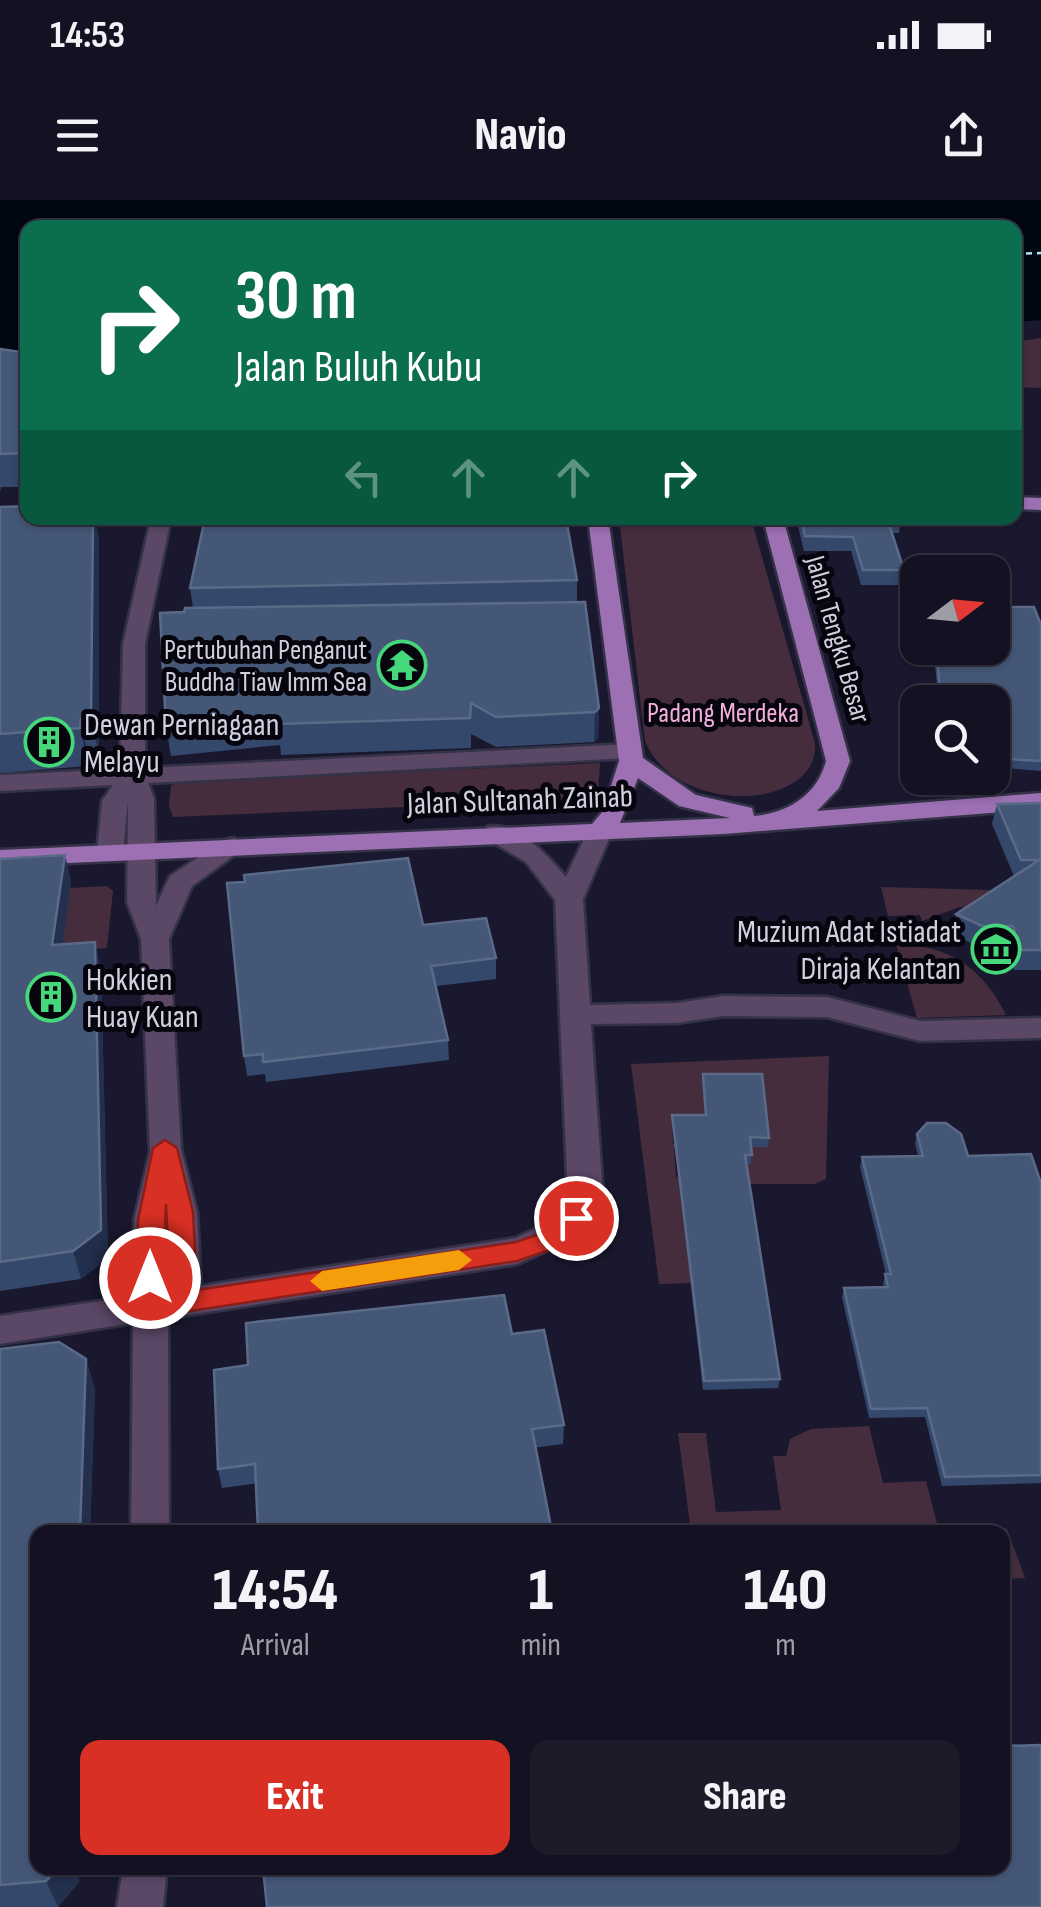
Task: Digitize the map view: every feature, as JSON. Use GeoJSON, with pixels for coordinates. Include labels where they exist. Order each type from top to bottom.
{"type":"FeatureCollection","features":[{"type":"Feature","properties":{"kind":"main road"},"geometry":{"type":"LineString","coordinates":[[598,525],[603,618],[630,756],[615,813],[599,832]]}},
{"type":"Feature","properties":{"kind":"main road","name":"Jalan Tengku Besar"},"geometry":{"type":"LineString","coordinates":[[775,525],[838,760],[829,788],[814,804],[787,818]]}},
{"type":"Feature","properties":{"kind":"main road"},"geometry":{"type":"LineString","coordinates":[[630,756],[688,800],[787,818]]}},
{"type":"Feature","properties":{"kind":"main road","name":"Jalan Sultanah Zainab"},"geometry":{"type":"LineString","coordinates":[[0,858],[599,832],[1041,801]]}},
{"type":"Feature","properties":{"kind":"street"},"geometry":{"type":"LineString","coordinates":[[151,1525],[167,1304],[150,1220],[165,1148],[154,940],[141,902],[140,798],[132,776],[151,563],[159,525]]}},
{"type":"Feature","properties":{"kind":"street"},"geometry":{"type":"LineString","coordinates":[[0,784],[630,756]]}},
{"type":"Feature","properties":{"kind":"street"},"geometry":{"type":"LineString","coordinates":[[110,852],[115,802],[132,776]]}},
{"type":"Feature","properties":{"kind":"street"},"geometry":{"type":"LineString","coordinates":[[0,1330],[517,1251],[552,1240],[576,1218],[587,1195],[569,899],[599,832]]}},
{"type":"Feature","properties":{"kind":"street"},"geometry":{"type":"LineString","coordinates":[[496,834],[536,856],[569,899]]}},
{"type":"Feature","properties":{"kind":"street"},"geometry":{"type":"LineString","coordinates":[[154,940],[180,882],[234,846]]}},
{"type":"Feature","properties":{"kind":"street"},"geometry":{"type":"LineString","coordinates":[[577,1015],[677,1013],[723,1006],[827,1007],[920,1032],[1041,1028]]}},
{"type":"Feature","properties":{"kind":"street"},"geometry":{"type":"LineString","coordinates":[[140,1907],[144,1875]]}},
{"type":"Feature","properties":{"kind":"green space"},"geometry":{"type":"Polygon","coordinates":[[[1041,338],[1041,388],[1022,387],[1022,341],[1041,338]]]}},
{"type":"Feature","properties":{"kind":"green space","name":"Padang Merdeka"},"geometry":{"type":"Polygon","coordinates":[[[620,525],[753,525],[815,743],[810,765],[795,782],[772,792],[744,796],[714,793],[686,783],[662,766],[645,741],[620,525]]]}},
{"type":"Feature","properties":{"kind":"green space"},"geometry":{"type":"Polygon","coordinates":[[[600,763],[598,792],[587,799],[173,817],[169,806],[171,785],[182,782],[600,763]]]}},
{"type":"Feature","properties":{"kind":"green space"},"geometry":{"type":"Polygon","coordinates":[[[107,886],[113,891],[107,948],[62,951],[70,888],[107,886]]]}},
{"type":"Feature","properties":{"kind":"green space"},"geometry":{"type":"Polygon","coordinates":[[[881,887],[990,890],[996,909],[960,907],[922,921],[920,915],[888,916],[881,887]]]}},
{"type":"Feature","properties":{"kind":"green space"},"geometry":{"type":"Polygon","coordinates":[[[896,944],[932,949],[962,962],[987,984],[1006,1015],[917,1018],[896,944]]]}},
{"type":"Feature","properties":{"kind":"green space"},"geometry":{"type":"Polygon","coordinates":[[[829,1056],[826,1179],[814,1184],[746,1184],[691,1283],[659,1284],[631,1064],[829,1056]],[[672,1124],[673,1144],[768,1146],[706,1124],[672,1124]],[[674,1149],[676,1177],[711,1177],[709,1149],[674,1149]]]}},
{"type":"Feature","properties":{"kind":"green space"},"geometry":{"type":"Polygon","coordinates":[[[869,1426],[883,1483],[926,1481],[937,1525],[690,1525],[678,1433],[706,1433],[716,1512],[781,1510],[773,1456],[786,1456],[790,1439],[811,1429],[869,1426]]]}},
{"type":"Feature","properties":{"kind":"green space"},"geometry":{"type":"Polygon","coordinates":[[[1010,1537],[1025,1578],[1010,1579],[1010,1537]]]}},
{"type":"Feature","properties":{"kind":"shaded area"},"geometry":{"type":"Polygon","coordinates":[[[0,200],[1041,200],[1041,320],[1022,321],[1022,220],[20,220],[20,354],[0,358],[0,200]]]}},
{"type":"Feature","properties":{"kind":"building"},"geometry":{"type":"Polygon","coordinates":[[[0,349],[20,352],[20,453],[0,454],[0,349]]]}},
{"type":"Feature","properties":{"kind":"building"},"geometry":{"type":"Polygon","coordinates":[[[20,506],[20,525],[93,525],[91,718],[81,719],[80,728],[0,734],[0,507],[20,506]]]}},
{"type":"Feature","properties":{"kind":"building"},"geometry":{"type":"Polygon","coordinates":[[[204,525],[567,525],[577,580],[190,588],[204,525]]]}},
{"type":"Feature","properties":{"kind":"building"},"geometry":{"type":"Polygon","coordinates":[[[803,525],[889,525],[900,570],[863,570],[853,537],[805,536],[803,525]]]}},
{"type":"Feature","properties":{"kind":"building"},"geometry":{"type":"Polygon","coordinates":[[[585,602],[599,708],[595,712],[496,717],[471,703],[470,718],[278,724],[276,715],[166,726],[160,613],[184,612],[185,608],[585,602]]]}},
{"type":"Feature","properties":{"kind":"building"},"geometry":{"type":"Polygon","coordinates":[[[1010,607],[1034,607],[1041,625],[1041,761],[1010,759],[1010,685],[939,685],[938,665],[1010,665],[1010,607]]]}},
{"type":"Feature","properties":{"kind":"building"},"geometry":{"type":"Polygon","coordinates":[[[1041,803],[1041,950],[1019,950],[1013,926],[982,926],[956,914],[1039,860],[1021,860],[997,804],[1041,803]]]}},
{"type":"Feature","properties":{"kind":"building"},"geometry":{"type":"Polygon","coordinates":[[[65,855],[52,945],[95,942],[101,1230],[73,1251],[0,1262],[0,859],[65,855]]]}},
{"type":"Feature","properties":{"kind":"building"},"geometry":{"type":"Polygon","coordinates":[[[408,858],[423,925],[486,918],[496,958],[431,966],[448,1040],[263,1062],[263,1054],[244,1056],[227,883],[245,882],[244,875],[408,858]]]}},
{"type":"Feature","properties":{"kind":"building"},"geometry":{"type":"Polygon","coordinates":[[[703,1074],[762,1074],[769,1138],[750,1137],[752,1155],[745,1155],[780,1379],[704,1381],[672,1115],[706,1115],[703,1074]]]}},
{"type":"Feature","properties":{"kind":"building"},"geometry":{"type":"Polygon","coordinates":[[[927,1123],[946,1123],[961,1134],[968,1156],[1031,1154],[1041,1183],[1041,1475],[945,1477],[927,1408],[871,1409],[844,1288],[888,1287],[885,1274],[891,1274],[862,1157],[923,1156],[917,1134],[927,1123]]]}},
{"type":"Feature","properties":{"kind":"building"},"geometry":{"type":"Polygon","coordinates":[[[504,1295],[512,1334],[544,1330],[564,1425],[532,1429],[551,1525],[258,1525],[255,1464],[218,1469],[214,1370],[248,1365],[246,1323],[504,1295]]]}},
{"type":"Feature","properties":{"kind":"building"},"geometry":{"type":"Polygon","coordinates":[[[59,1342],[86,1359],[80,1525],[30,1525],[30,1875],[52,1875],[46,1881],[0,1885],[0,1349],[59,1342]]]}},
{"type":"Feature","properties":{"kind":"building"},"geometry":{"type":"Polygon","coordinates":[[[1041,1745],[1041,1907],[267,1907],[264,1875],[1010,1875],[1010,1746],[1041,1745]]]}},
{"type":"Feature","properties":{"kind":"ferry route"},"geometry":{"type":"LineString","coordinates":[[1022,254],[1041,253]]}},
{"type":"Feature","properties":{"kind":"slow traffic"},"geometry":{"type":"LineString","coordinates":[[322,1281],[459,1260]]}},
{"type":"Feature","properties":{"kind":"place","name":"Pertubuhan Penganut Buddha Tiaw Imm Sea"},"geometry":{"type":"Point","coordinates":[402,665]}},
{"type":"Feature","properties":{"kind":"place","name":"Dewan Perniagaan Melayu"},"geometry":{"type":"Point","coordinates":[49,742]}},
{"type":"Feature","properties":{"kind":"place","name":"Muzium Adat Istiadat Diraja Kelantan"},"geometry":{"type":"Point","coordinates":[996,949]}},
{"type":"Feature","properties":{"kind":"place","name":"Hokkien Huay Kuan"},"geometry":{"type":"Point","coordinates":[51,997]}},
{"type":"Feature","properties":{"kind":"route"},"geometry":{"type":"LineString","coordinates":[[150,1278],[150,1220],[165,1148],[181,1212],[184,1302],[517,1251],[552,1240],[576,1218]]}}]}
